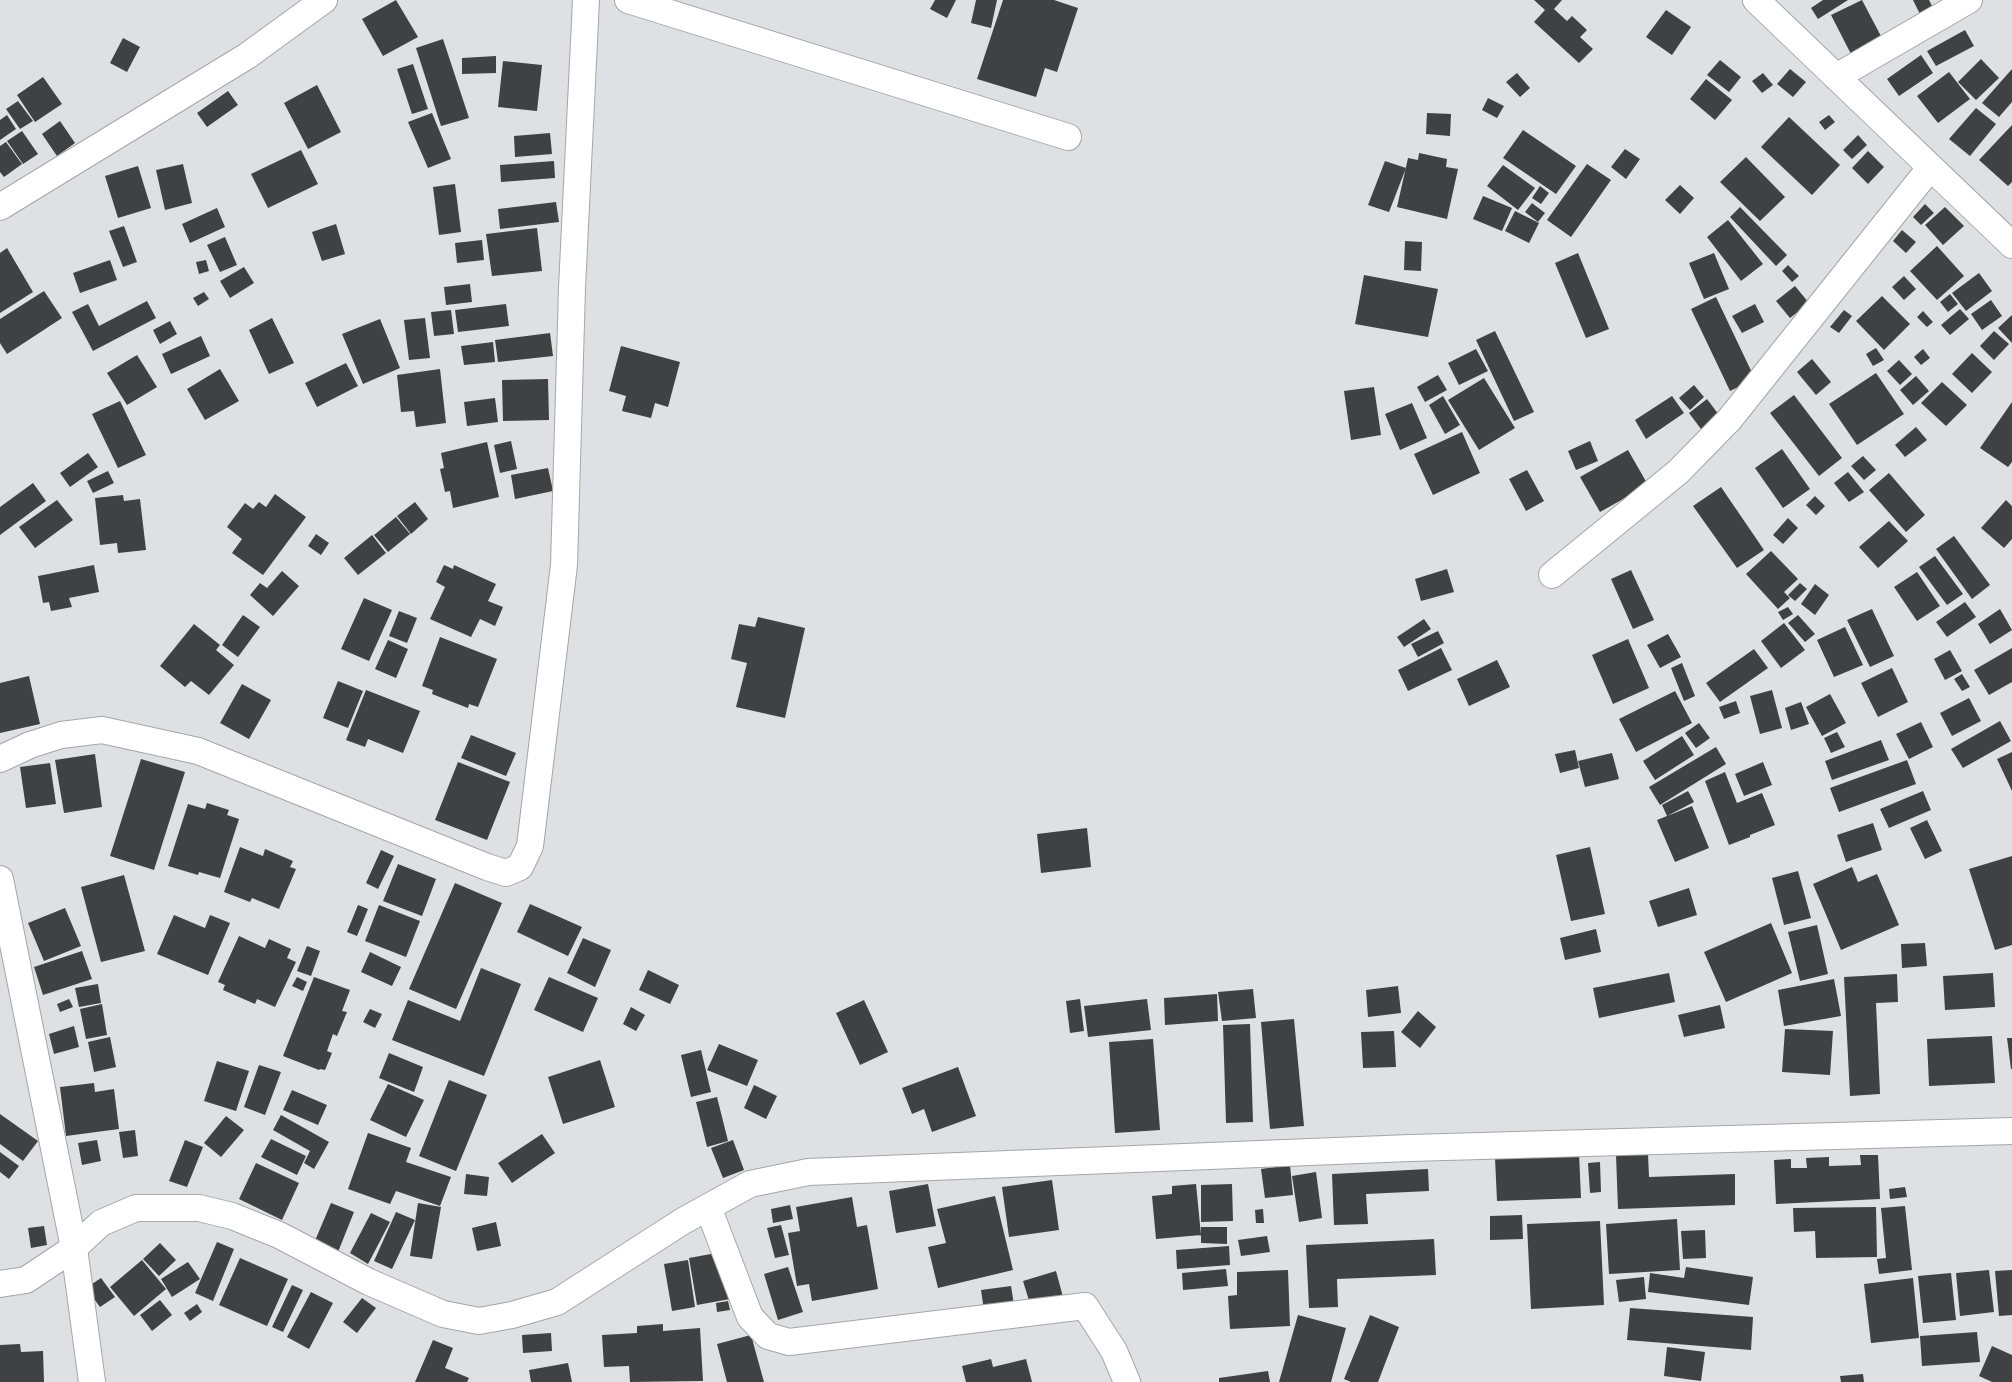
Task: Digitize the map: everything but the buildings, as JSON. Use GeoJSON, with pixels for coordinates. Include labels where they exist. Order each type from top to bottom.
{"type":"FeatureCollection","features":[{"type":"Feature","properties":{"kind":"street"},"geometry":{"type":"LineString","coordinates":[[0,207],[247,56],[324,0]]}},
{"type":"Feature","properties":{"kind":"street"},"geometry":{"type":"LineString","coordinates":[[0,759],[30,745],[61,735],[102,730],[198,751],[506,874],[520,867],[530,846],[564,565],[572,288],[586,0]]}},
{"type":"Feature","properties":{"kind":"street"},"geometry":{"type":"LineString","coordinates":[[628,0],[1068,137]]}},
{"type":"Feature","properties":{"kind":"street"},"geometry":{"type":"LineString","coordinates":[[1756,0],[2012,245]]}},
{"type":"Feature","properties":{"kind":"street"},"geometry":{"type":"LineString","coordinates":[[1836,77],[1969,0]]}},
{"type":"Feature","properties":{"kind":"street"},"geometry":{"type":"LineString","coordinates":[[1552,575],[1678,472],[1728,420],[1930,168]]}},
{"type":"Feature","properties":{"kind":"street"},"geometry":{"type":"LineString","coordinates":[[0,879],[74,1248],[92,1382]]}},
{"type":"Feature","properties":{"kind":"street"},"geometry":{"type":"LineString","coordinates":[[0,1284],[26,1280],[74,1248],[101,1223],[136,1208],[199,1208],[232,1216],[280,1235],[369,1282],[443,1314],[479,1321],[512,1315],[557,1302],[683,1221],[750,1184],[808,1172],[1420,1148],[2012,1131]]}},
{"type":"Feature","properties":{"kind":"street"},"geometry":{"type":"LineString","coordinates":[[708,1207],[750,1317],[768,1336],[789,1342],[1085,1306],[1114,1351],[1127,1382]]}}]}
